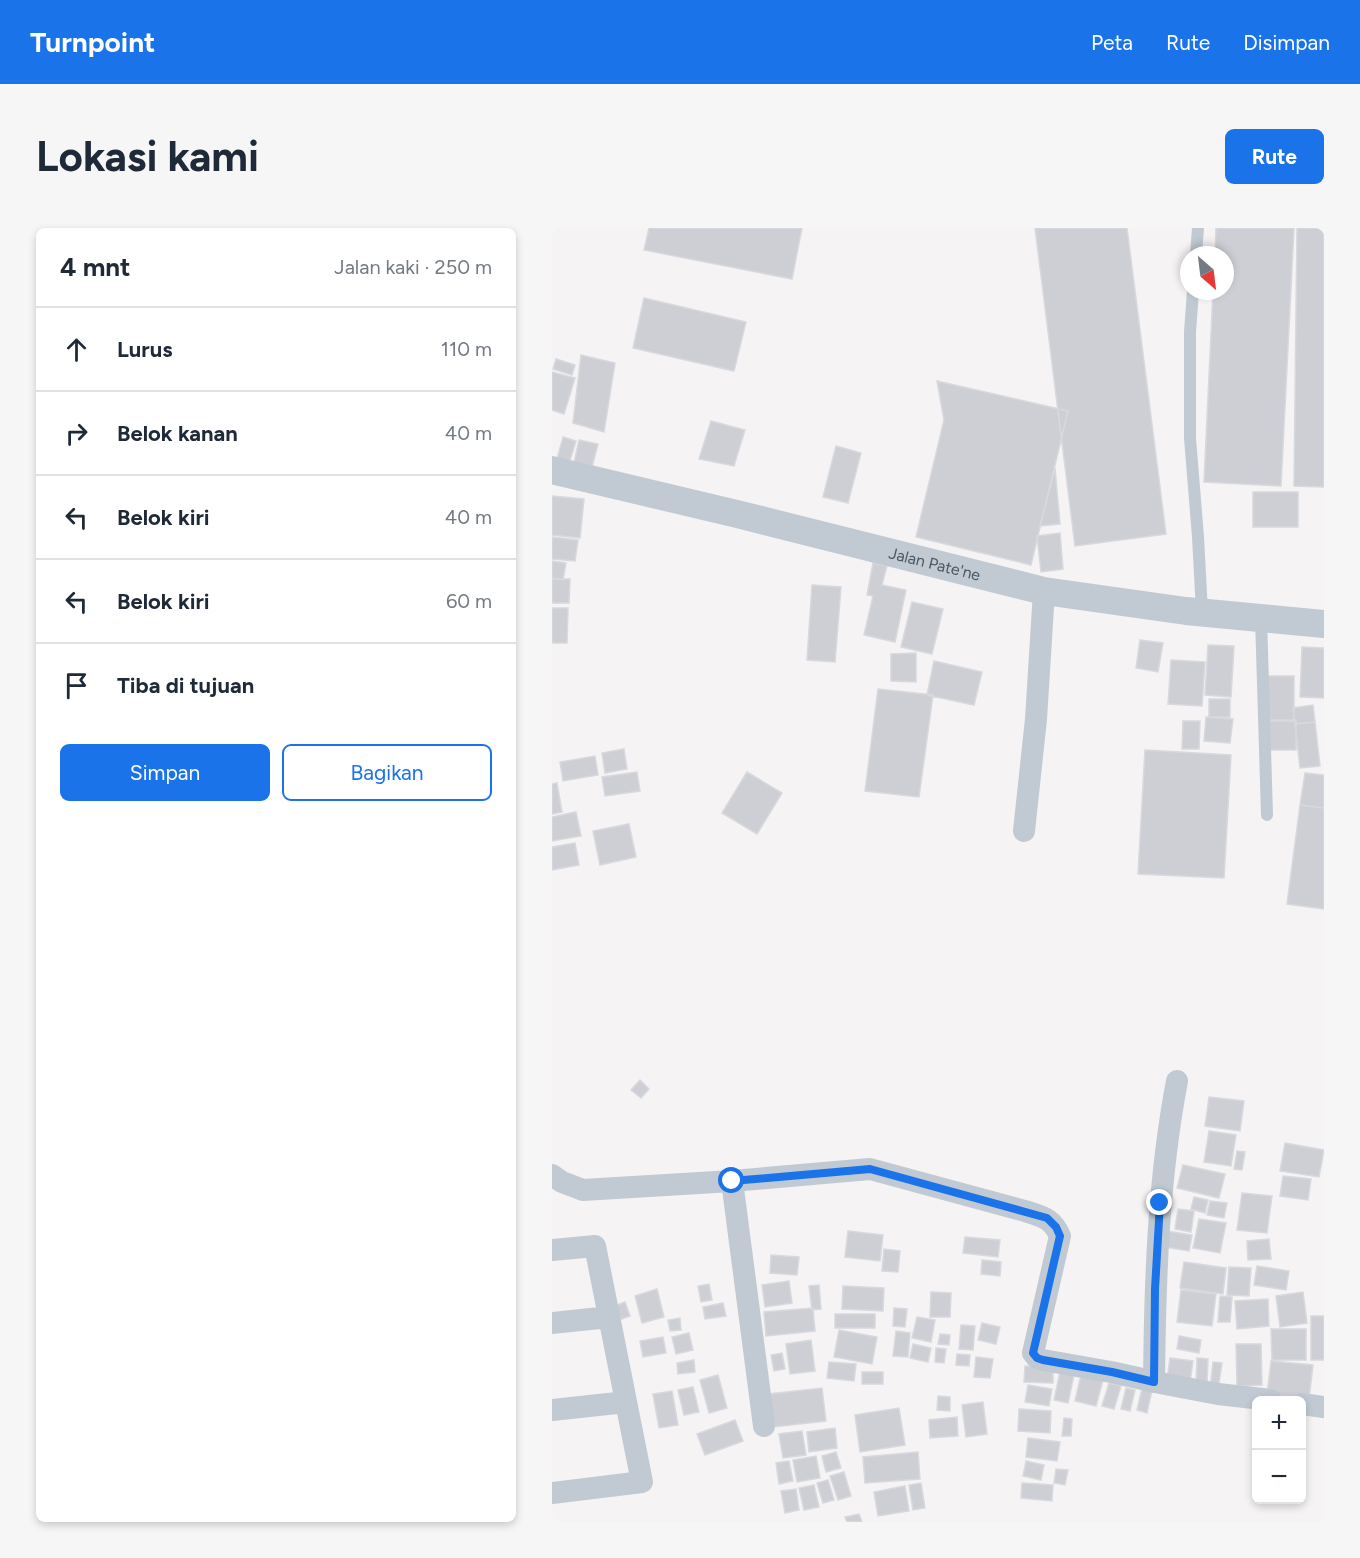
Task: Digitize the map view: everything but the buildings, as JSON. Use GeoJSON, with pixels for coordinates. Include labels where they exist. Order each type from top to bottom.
{"type":"FeatureCollection","features":[{"type":"Feature","properties":{"kind":"street","name":"Jalan Pate'ne"},"geometry":{"type":"LineString","coordinates":[[552,470],[1044,591],[1202,612],[1324,624]]}},
{"type":"Feature","properties":{"kind":"street"},"geometry":{"type":"LineString","coordinates":[[1024,831],[1036,719],[1044,591]]}},
{"type":"Feature","properties":{"kind":"street"},"geometry":{"type":"LineString","coordinates":[[1154,1382],[1155,1289],[1160,1203],[1169,1122],[1177,1081]]}},
{"type":"Feature","properties":{"kind":"street"},"geometry":{"type":"LineString","coordinates":[[552,1175],[562,1182],[583,1190],[732,1181],[870,1169],[1047,1218],[1056,1227],[1060,1236],[1033,1353],[1037,1358],[1154,1382],[1252,1398]]}},
{"type":"Feature","properties":{"kind":"street"},"geometry":{"type":"LineString","coordinates":[[732,1181],[764,1426]]}},
{"type":"Feature","properties":{"kind":"street"},"geometry":{"type":"LineString","coordinates":[[552,1250],[595,1246],[642,1482],[552,1493]]}},
{"type":"Feature","properties":{"kind":"street"},"geometry":{"type":"LineString","coordinates":[[552,1323],[609,1317]]}},
{"type":"Feature","properties":{"kind":"street"},"geometry":{"type":"LineString","coordinates":[[552,1410],[626,1402]]}},
{"type":"Feature","properties":{"kind":"street"},"geometry":{"type":"LineString","coordinates":[[1306,1405],[1324,1407]]}},
{"type":"Feature","properties":{"kind":"lane"},"geometry":{"type":"LineString","coordinates":[[1197,246],[1198,228]]}},
{"type":"Feature","properties":{"kind":"lane"},"geometry":{"type":"LineString","coordinates":[[1192,300],[1190,438],[1202,612]]}},
{"type":"Feature","properties":{"kind":"lane"},"geometry":{"type":"LineString","coordinates":[[1261,618],[1267,815]]}},
{"type":"Feature","properties":{"kind":"route"},"geometry":{"type":"LineString","coordinates":[[732,1181],[870,1169],[1047,1218],[1056,1227],[1060,1236],[1033,1353],[1037,1358],[1043,1360],[1154,1382],[1155,1289],[1160,1203]]}}]}
